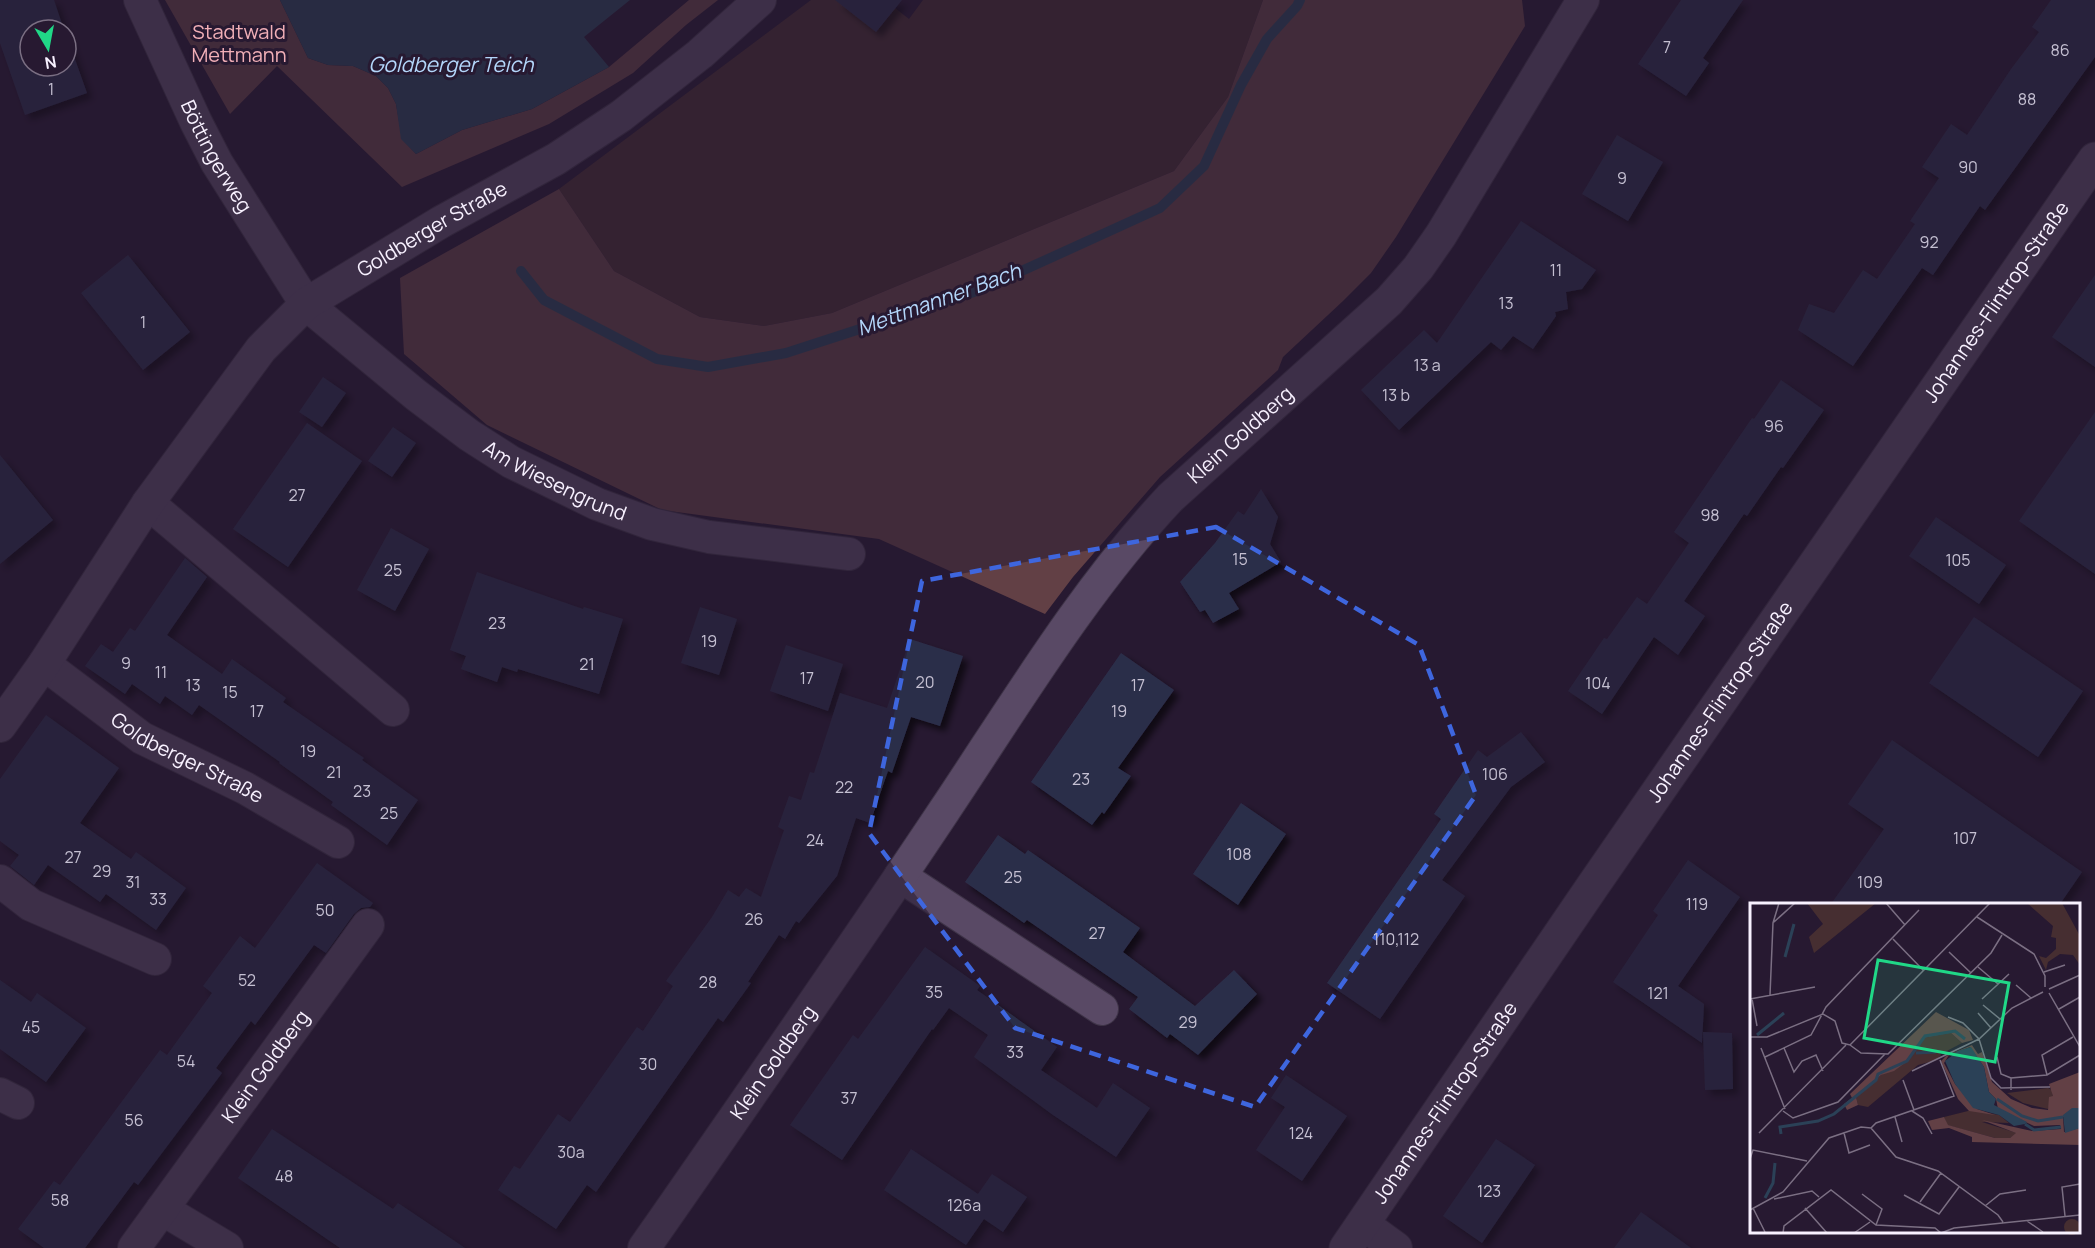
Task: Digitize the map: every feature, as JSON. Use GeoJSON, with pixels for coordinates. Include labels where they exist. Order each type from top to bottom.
{"type":"FeatureCollection","features":[{"type":"Feature","properties":{"kind":"main road","name":"Johannes-Flintrop-Straße"},"geometry":{"type":"LineString","coordinates":[[1354,1236],[2095,159]]}},
{"type":"Feature","properties":{"kind":"street","name":"Böttingerweg"},"geometry":{"type":"LineString","coordinates":[[140,0],[217,163],[306,304]]}},
{"type":"Feature","properties":{"kind":"street","name":"Goldberger Straße"},"geometry":{"type":"LineString","coordinates":[[0,726],[44,664],[148,503],[261,349],[306,304],[441,222],[565,154],[612,123],[700,54],[760,0]]}},
{"type":"Feature","properties":{"kind":"street","name":"Klein Goldberg"},"geometry":{"type":"LineString","coordinates":[[644,1248],[1094,589],[1140,530],[1179,491],[1389,301],[1418,268],[1441,235],[1583,0]]}},
{"type":"Feature","properties":{"kind":"street","name":"Am Wiesengrund"},"geometry":{"type":"LineString","coordinates":[[306,304],[416,395],[469,435],[511,462],[588,500],[652,524],[709,537],[849,554]]}},
{"type":"Feature","properties":{"kind":"street"},"geometry":{"type":"LineString","coordinates":[[148,503],[393,710]]}},
{"type":"Feature","properties":{"kind":"street","name":"Goldberger Straße"},"geometry":{"type":"LineString","coordinates":[[44,664],[142,738],[245,788],[338,842]]}},
{"type":"Feature","properties":{"kind":"street"},"geometry":{"type":"LineString","coordinates":[[900,876],[1102,1009]]}},
{"type":"Feature","properties":{"kind":"street"},"geometry":{"type":"LineString","coordinates":[[0,881],[31,905],[155,959]]}},
{"type":"Feature","properties":{"kind":"street","name":"Klein Goldberg"},"geometry":{"type":"LineString","coordinates":[[134,1248],[368,925]]}},
{"type":"Feature","properties":{"kind":"street"},"geometry":{"type":"LineString","coordinates":[[162,1209],[227,1248]]}},
{"type":"Feature","properties":{"kind":"street"},"geometry":{"type":"LineString","coordinates":[[1354,1236],[1396,1248]]}},
{"type":"Feature","properties":{"kind":"highlighted area"},"geometry":{"type":"Polygon","coordinates":[[[1216,527],[1419,645],[1476,795],[1255,1107],[1015,1028],[869,833],[922,581],[1216,527]]]}},
{"type":"Feature","properties":{"kind":"shaded area"},"geometry":{"type":"Polygon","coordinates":[[[811,0],[835,0],[895,8],[909,19],[923,0],[1263,0],[1228,97],[1174,171],[832,313],[764,326],[700,317],[614,271],[559,189],[811,0]]]}},
{"type":"Feature","properties":{"kind":"green space","name":"Stadtwald Mettmann"},"geometry":{"type":"Polygon","coordinates":[[[165,0],[280,0],[308,58],[328,65],[353,66],[376,76],[388,88],[396,104],[402,139],[416,154],[462,130],[532,109],[609,67],[689,0],[718,0],[686,25],[633,73],[549,124],[402,187],[277,66],[230,114],[165,0]]]}},
{"type":"Feature","properties":{"kind":"green space"},"geometry":{"type":"Polygon","coordinates":[[[1263,0],[1522,0],[1525,26],[1396,237],[1371,273],[1283,357],[1278,370],[1160,477],[1073,577],[1045,614],[879,539],[662,510],[487,425],[404,354],[400,278],[559,189],[614,271],[700,317],[764,326],[832,313],[1174,171],[1228,97],[1263,0]]]}},
{"type":"Feature","properties":{"kind":"water","name":"Goldberger Teich"},"geometry":{"type":"Polygon","coordinates":[[[280,0],[630,0],[584,37],[609,67],[532,109],[462,130],[416,154],[401,139],[396,104],[388,88],[376,76],[353,66],[328,65],[308,58],[280,0]]]}},
{"type":"Feature","properties":{"kind":"building"},"geometry":{"type":"Polygon","coordinates":[[[0,0],[54,0],[60,18],[18,18],[18,78],[78,78],[78,68],[87,93],[25,115],[0,43],[0,0]]]}},
{"type":"Feature","properties":{"kind":"building"},"geometry":{"type":"Polygon","coordinates":[[[835,0],[902,0],[876,32],[835,0]]]}},
{"type":"Feature","properties":{"kind":"building"},"geometry":{"type":"Polygon","coordinates":[[[1681,0],[1743,0],[1703,58],[1709,63],[1686,96],[1638,64],[1681,0]]]}},
{"type":"Feature","properties":{"kind":"building"},"geometry":{"type":"Polygon","coordinates":[[[2051,0],[2095,0],[2095,57],[1985,210],[1980,206],[1933,275],[1922,268],[1853,366],[1798,330],[1809,304],[1834,313],[1863,270],[1877,279],[1915,224],[1910,221],[1939,178],[1922,167],[1951,124],[1967,135],[2039,32],[2032,27],[2051,0]]]}},
{"type":"Feature","properties":{"kind":"building"},"geometry":{"type":"Polygon","coordinates":[[[1617,135],[1663,162],[1628,221],[1582,194],[1617,135]]]}},
{"type":"Feature","properties":{"kind":"building"},"geometry":{"type":"Polygon","coordinates":[[[1521,221],[1596,270],[1582,289],[1566,292],[1568,309],[1555,312],[1556,316],[1533,349],[1513,336],[1501,350],[1491,342],[1399,430],[1361,390],[1424,330],[1437,343],[1521,221]]]}},
{"type":"Feature","properties":{"kind":"building"},"geometry":{"type":"Polygon","coordinates":[[[128,255],[190,332],[143,370],[81,293],[128,255]]]}},
{"type":"Feature","properties":{"kind":"building"},"geometry":{"type":"Polygon","coordinates":[[[2095,275],[2095,367],[2052,337],[2095,275]]]}},
{"type":"Feature","properties":{"kind":"building"},"geometry":{"type":"Polygon","coordinates":[[[323,377],[346,393],[322,427],[299,412],[323,377]]]}},
{"type":"Feature","properties":{"kind":"building"},"geometry":{"type":"Polygon","coordinates":[[[1781,380],[1824,410],[1747,516],[1744,514],[1684,601],[1705,616],[1678,655],[1654,637],[1602,714],[1568,691],[1604,638],[1607,639],[1637,597],[1647,604],[1689,543],[1674,532],[1752,418],[1754,419],[1781,380]]]}},
{"type":"Feature","properties":{"kind":"building"},"geometry":{"type":"Polygon","coordinates":[[[2095,412],[2095,574],[2019,521],[2095,412]]]}},
{"type":"Feature","properties":{"kind":"building"},"geometry":{"type":"Polygon","coordinates":[[[307,423],[362,461],[288,567],[233,529],[307,423]]]}},
{"type":"Feature","properties":{"kind":"building"},"geometry":{"type":"Polygon","coordinates":[[[393,427],[416,443],[392,477],[368,461],[393,427]]]}},
{"type":"Feature","properties":{"kind":"building"},"geometry":{"type":"Polygon","coordinates":[[[0,455],[53,520],[0,564],[0,455]]]}},
{"type":"Feature","properties":{"kind":"building"},"geometry":{"type":"Polygon","coordinates":[[[1261,489],[1278,517],[1270,544],[1281,562],[1229,593],[1239,609],[1213,623],[1205,610],[1200,612],[1180,582],[1215,543],[1238,511],[1244,515],[1261,489]]]}},
{"type":"Feature","properties":{"kind":"building"},"geometry":{"type":"Polygon","coordinates":[[[1936,517],[2006,565],[1979,604],[1909,556],[1936,517]]]}},
{"type":"Feature","properties":{"kind":"building"},"geometry":{"type":"Polygon","coordinates":[[[391,528],[429,549],[395,611],[357,590],[391,528]]]}},
{"type":"Feature","properties":{"kind":"building"},"geometry":{"type":"Polygon","coordinates":[[[185,558],[207,577],[167,635],[222,674],[232,659],[286,698],[283,702],[364,758],[362,760],[418,800],[387,845],[331,805],[333,802],[280,762],[199,705],[192,715],[165,696],[160,704],[132,684],[125,694],[85,666],[101,644],[113,652],[130,628],[135,631],[185,558]]]}},
{"type":"Feature","properties":{"kind":"building"},"geometry":{"type":"Polygon","coordinates":[[[477,572],[583,609],[584,607],[623,619],[599,694],[518,669],[517,672],[502,667],[497,682],[461,669],[466,656],[450,650],[477,572]]]}},
{"type":"Feature","properties":{"kind":"building"},"geometry":{"type":"Polygon","coordinates":[[[700,607],[737,619],[719,675],[681,663],[700,607]]]}},
{"type":"Feature","properties":{"kind":"building"},"geometry":{"type":"Polygon","coordinates":[[[1974,617],[2083,691],[2038,757],[1929,683],[1974,617]]]}},
{"type":"Feature","properties":{"kind":"building"},"geometry":{"type":"Polygon","coordinates":[[[910,639],[963,656],[940,726],[911,717],[892,773],[888,771],[870,823],[856,818],[837,876],[799,923],[796,921],[785,939],[779,935],[748,982],[751,983],[723,1022],[718,1018],[596,1192],[587,1185],[556,1229],[498,1190],[514,1166],[520,1169],[558,1114],[570,1122],[637,1027],[643,1031],[673,986],[666,981],[712,917],[728,890],[739,897],[746,888],[761,897],[784,830],[778,827],[789,796],[801,800],[810,772],[814,773],[840,693],[887,708],[910,639]]]}},
{"type":"Feature","properties":{"kind":"building"},"geometry":{"type":"Polygon","coordinates":[[[786,645],[843,664],[828,711],[770,691],[786,645]]]}},
{"type":"Feature","properties":{"kind":"building"},"geometry":{"type":"Polygon","coordinates":[[[1121,653],[1174,690],[1118,768],[1131,776],[1104,814],[1102,812],[1092,825],[1031,782],[1121,653]]]}},
{"type":"Feature","properties":{"kind":"building"},"geometry":{"type":"Polygon","coordinates":[[[46,715],[119,768],[80,823],[131,859],[136,852],[186,888],[156,930],[106,894],[100,902],[48,865],[34,885],[10,866],[19,855],[0,841],[0,779],[46,715]]]}},
{"type":"Feature","properties":{"kind":"building"},"geometry":{"type":"Polygon","coordinates":[[[1521,732],[1545,762],[1511,787],[1442,880],[1465,896],[1380,1019],[1327,983],[1441,819],[1434,814],[1478,750],[1487,757],[1521,732]]]}},
{"type":"Feature","properties":{"kind":"building"},"geometry":{"type":"Polygon","coordinates":[[[1892,740],[2082,872],[2061,903],[1832,903],[1884,829],[1848,804],[1892,740]]]}},
{"type":"Feature","properties":{"kind":"building"},"geometry":{"type":"Polygon","coordinates":[[[1241,803],[1286,834],[1238,905],[1193,874],[1241,803]]]}},
{"type":"Feature","properties":{"kind":"building"},"geometry":{"type":"Polygon","coordinates":[[[998,835],[1025,854],[1028,850],[1140,928],[1123,952],[1195,1006],[1234,970],[1257,994],[1198,1055],[1170,1034],[1167,1038],[1129,1009],[1138,997],[1027,920],[1024,923],[965,882],[998,835]]]}},
{"type":"Feature","properties":{"kind":"building"},"geometry":{"type":"Polygon","coordinates":[[[1688,860],[1740,897],[1678,986],[1704,1004],[1702,1043],[1613,982],[1658,915],[1653,911],[1688,860]]]}},
{"type":"Feature","properties":{"kind":"building"},"geometry":{"type":"Polygon","coordinates":[[[317,863],[373,903],[370,907],[361,908],[354,914],[326,953],[314,945],[255,1025],[251,1021],[216,1068],[222,1073],[138,1185],[134,1182],[85,1248],[44,1248],[18,1229],[54,1181],[60,1185],[160,1050],[167,1055],[212,993],[203,986],[240,936],[255,948],[317,863]]]}},
{"type":"Feature","properties":{"kind":"building"},"geometry":{"type":"Polygon","coordinates":[[[925,947],[980,986],[977,990],[1057,1047],[1041,1070],[1097,1108],[1113,1083],[1150,1108],[1116,1157],[1053,1115],[974,1057],[988,1035],[949,1008],[932,1029],[842,1160],[790,1125],[853,1035],[858,1039],[925,947]]]}},
{"type":"Feature","properties":{"kind":"building"},"geometry":{"type":"Polygon","coordinates":[[[0,980],[31,1002],[37,993],[86,1028],[46,1082],[0,1049],[0,980]]]}},
{"type":"Feature","properties":{"kind":"building"},"geometry":{"type":"Polygon","coordinates":[[[1703,1032],[1732,1033],[1733,1089],[1705,1090],[1703,1032]]]}},
{"type":"Feature","properties":{"kind":"building"},"geometry":{"type":"Polygon","coordinates":[[[1286,1075],[1347,1116],[1302,1181],[1256,1150],[1285,1107],[1271,1098],[1286,1075]]]}},
{"type":"Feature","properties":{"kind":"building"},"geometry":{"type":"Polygon","coordinates":[[[272,1129],[393,1209],[398,1203],[465,1248],[340,1248],[238,1178],[272,1129]]]}},
{"type":"Feature","properties":{"kind":"building"},"geometry":{"type":"Polygon","coordinates":[[[1496,1139],[1535,1165],[1482,1243],[1443,1216],[1496,1139]]]}},
{"type":"Feature","properties":{"kind":"building"},"geometry":{"type":"Polygon","coordinates":[[[911,1149],[978,1194],[992,1174],[1027,1197],[1003,1232],[984,1219],[966,1245],[884,1190],[911,1149]]]}},
{"type":"Feature","properties":{"kind":"building"},"geometry":{"type":"Polygon","coordinates":[[[1641,1212],[1691,1248],[1614,1248],[1641,1212]]]}},
{"type":"Feature","properties":{"kind":"waterway","name":"Mettmanner Bach"},"geometry":{"type":"LineString","coordinates":[[521,271],[544,300],[657,359],[708,367],[786,353],[980,290],[1160,208],[1204,166],[1241,85],[1267,39],[1300,0]]}}]}
